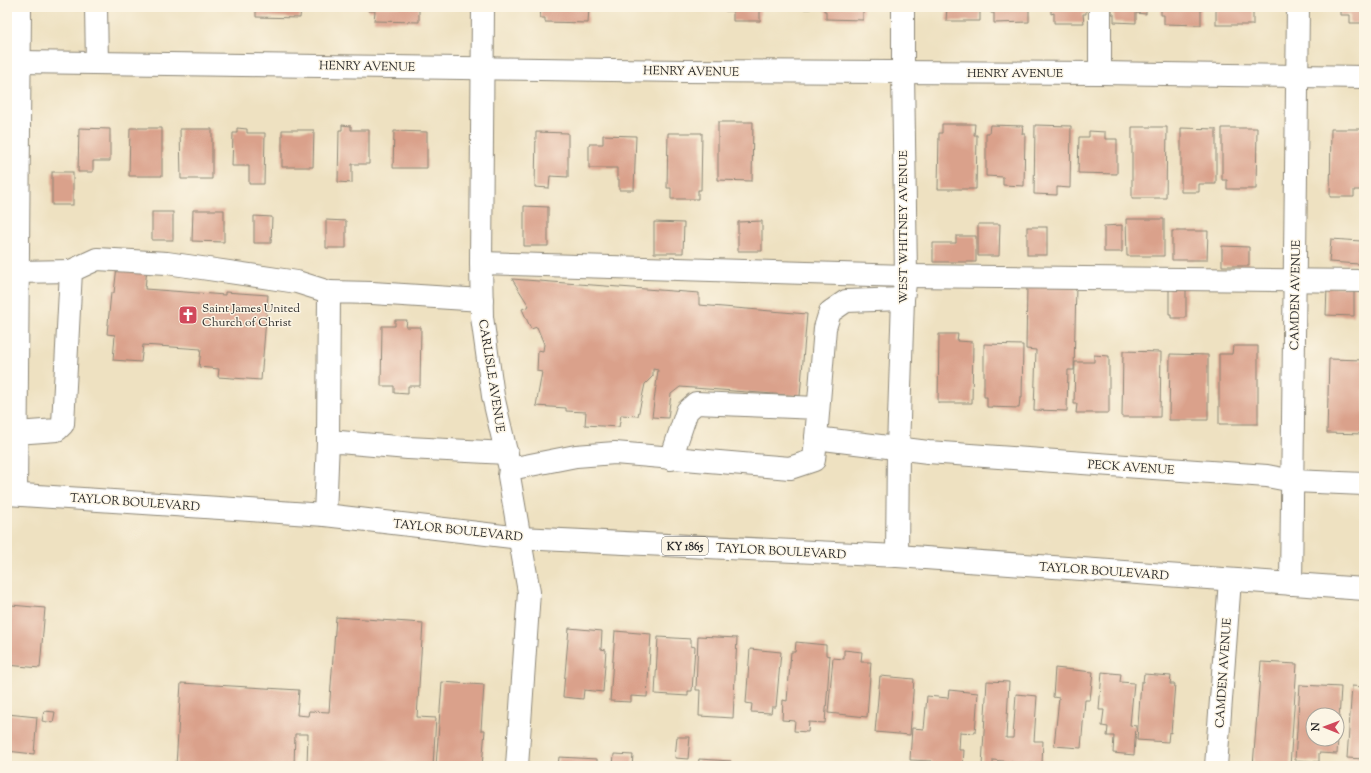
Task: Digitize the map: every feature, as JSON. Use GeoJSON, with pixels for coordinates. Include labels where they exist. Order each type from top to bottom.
{"type":"FeatureCollection","features":[{"type":"Feature","properties":{"kind":"street"},"geometry":{"type":"LineString","coordinates":[[11,494],[16,432],[12,404],[17,272],[13,152],[19,62],[20,7]]}},
{"type":"Feature","properties":{"kind":"street"},"geometry":{"type":"LineString","coordinates":[[96,7],[97,63]]}},
{"type":"Feature","properties":{"kind":"street","name":"CARLISLE AVENUE"},"geometry":{"type":"LineString","coordinates":[[483,7],[482,317],[493,396],[509,461],[509,476],[529,592],[517,766]]}},
{"type":"Feature","properties":{"kind":"street","name":"WEST WHITNEY AVENUE"},"geometry":{"type":"LineString","coordinates":[[898,556],[898,448],[903,299],[906,276],[903,7]]}},
{"type":"Feature","properties":{"kind":"street"},"geometry":{"type":"LineString","coordinates":[[1100,7],[1100,73]]}},
{"type":"Feature","properties":{"kind":"street","name":"CAMDEN AVENUE"},"geometry":{"type":"LineString","coordinates":[[1291,584],[1298,7]]}},
{"type":"Feature","properties":{"kind":"street","name":"HENRY AVENUE"},"geometry":{"type":"LineString","coordinates":[[19,62],[684,71],[1100,73],[1364,77]]}},
{"type":"Feature","properties":{"kind":"street"},"geometry":{"type":"LineString","coordinates":[[17,272],[71,271],[97,259],[168,264],[297,282],[329,292],[372,293],[482,300]]}},
{"type":"Feature","properties":{"kind":"street"},"geometry":{"type":"LineString","coordinates":[[481,263],[906,276],[1294,279],[1364,281]]}},
{"type":"Feature","properties":{"kind":"street"},"geometry":{"type":"LineString","coordinates":[[16,432],[57,430],[63,424],[71,271]]}},
{"type":"Feature","properties":{"kind":"street"},"geometry":{"type":"LineString","coordinates":[[325,515],[328,441],[329,292]]}},
{"type":"Feature","properties":{"kind":"street"},"geometry":{"type":"LineString","coordinates":[[328,441],[408,448],[509,461],[615,453],[790,468],[814,460],[825,328],[830,312],[846,301],[903,299]]}},
{"type":"Feature","properties":{"kind":"street"},"geometry":{"type":"LineString","coordinates":[[671,458],[687,411],[696,403],[818,408]]}},
{"type":"Feature","properties":{"kind":"street","name":"PECK AVENUE"},"geometry":{"type":"LineString","coordinates":[[816,438],[928,452],[1267,476],[1293,481],[1364,484]]}},
{"type":"Feature","properties":{"kind":"street","name":"TAYLOR BOULEVARD"},"geometry":{"type":"LineString","coordinates":[[11,494],[325,515],[520,538],[898,556],[1364,589]]}},
{"type":"Feature","properties":{"kind":"street","name":"CAMDEN AVENUE"},"geometry":{"type":"LineString","coordinates":[[1216,766],[1230,580]]}},
{"type":"Feature","properties":{"kind":"building"},"geometry":{"type":"Polygon","coordinates":[[[256,7],[301,7],[300,18],[256,17],[256,7]]]}},
{"type":"Feature","properties":{"kind":"building"},"geometry":{"type":"Polygon","coordinates":[[[368,7],[419,7],[419,22],[374,21],[375,11],[368,11],[368,7]]]}},
{"type":"Feature","properties":{"kind":"building"},"geometry":{"type":"Polygon","coordinates":[[[545,7],[589,8],[588,23],[545,22],[545,18],[540,18],[541,8],[545,9],[545,7]]]}},
{"type":"Feature","properties":{"kind":"building"},"geometry":{"type":"Polygon","coordinates":[[[725,7],[760,7],[760,21],[733,21],[733,11],[725,11],[725,7]]]}},
{"type":"Feature","properties":{"kind":"building"},"geometry":{"type":"Polygon","coordinates":[[[772,7],[810,7],[810,9],[772,9],[772,7]]]}},
{"type":"Feature","properties":{"kind":"building"},"geometry":{"type":"Polygon","coordinates":[[[824,7],[863,7],[863,20],[826,19],[826,11],[824,11],[824,7]]]}},
{"type":"Feature","properties":{"kind":"building"},"geometry":{"type":"Polygon","coordinates":[[[947,7],[980,7],[980,21],[946,21],[947,7]]]}},
{"type":"Feature","properties":{"kind":"building"},"geometry":{"type":"Polygon","coordinates":[[[991,7],[1029,7],[1029,22],[994,23],[994,13],[991,13],[991,7]]]}},
{"type":"Feature","properties":{"kind":"building"},"geometry":{"type":"Polygon","coordinates":[[[1051,7],[1086,7],[1086,14],[1083,14],[1084,23],[1054,23],[1054,13],[1051,14],[1051,7]]]}},
{"type":"Feature","properties":{"kind":"building"},"geometry":{"type":"Polygon","coordinates":[[[1112,7],[1146,7],[1146,14],[1136,13],[1136,23],[1114,22],[1112,7]]]}},
{"type":"Feature","properties":{"kind":"building"},"geometry":{"type":"Polygon","coordinates":[[[1161,7],[1201,7],[1201,25],[1164,24],[1164,15],[1161,15],[1161,7]]]}},
{"type":"Feature","properties":{"kind":"building"},"geometry":{"type":"Polygon","coordinates":[[[1216,7],[1253,7],[1253,25],[1216,25],[1216,7]]]}},
{"type":"Feature","properties":{"kind":"building"},"geometry":{"type":"Polygon","coordinates":[[[1340,7],[1364,7],[1364,23],[1350,23],[1350,15],[1340,15],[1340,7]]]}},
{"type":"Feature","properties":{"kind":"building"},"geometry":{"type":"Polygon","coordinates":[[[718,122],[753,122],[752,181],[718,180],[718,122]]]}},
{"type":"Feature","properties":{"kind":"building"},"geometry":{"type":"Polygon","coordinates":[[[942,124],[975,124],[974,135],[977,135],[976,189],[938,189],[939,133],[942,133],[942,124]]]}},
{"type":"Feature","properties":{"kind":"building"},"geometry":{"type":"Polygon","coordinates":[[[342,125],[351,126],[351,130],[369,130],[369,164],[352,164],[352,183],[338,182],[339,130],[342,130],[342,125]]]}},
{"type":"Feature","properties":{"kind":"building"},"geometry":{"type":"Polygon","coordinates":[[[990,125],[1023,126],[1022,134],[1025,134],[1024,186],[1003,185],[1003,177],[986,176],[986,133],[989,133],[990,125]]]}},
{"type":"Feature","properties":{"kind":"building"},"geometry":{"type":"Polygon","coordinates":[[[1035,125],[1071,126],[1070,188],[1057,187],[1057,195],[1034,194],[1035,125]]]}},
{"type":"Feature","properties":{"kind":"building"},"geometry":{"type":"Polygon","coordinates":[[[1132,127],[1167,127],[1166,198],[1132,198],[1132,127]]]}},
{"type":"Feature","properties":{"kind":"building"},"geometry":{"type":"Polygon","coordinates":[[[79,128],[110,129],[110,161],[93,161],[93,172],[78,172],[79,128]]]}},
{"type":"Feature","properties":{"kind":"building"},"geometry":{"type":"Polygon","coordinates":[[[130,128],[162,128],[162,176],[129,176],[130,128]]]}},
{"type":"Feature","properties":{"kind":"building"},"geometry":{"type":"Polygon","coordinates":[[[237,128],[247,129],[247,133],[265,133],[264,184],[249,184],[249,166],[232,166],[233,133],[237,133],[237,128]]]}},
{"type":"Feature","properties":{"kind":"building"},"geometry":{"type":"Polygon","coordinates":[[[1181,128],[1216,129],[1216,184],[1199,184],[1199,192],[1181,192],[1181,128]]]}},
{"type":"Feature","properties":{"kind":"building"},"geometry":{"type":"Polygon","coordinates":[[[1222,128],[1257,128],[1256,189],[1227,189],[1227,180],[1222,180],[1222,128]]]}},
{"type":"Feature","properties":{"kind":"building"},"geometry":{"type":"Polygon","coordinates":[[[180,129],[212,129],[212,179],[181,179],[180,129]]]}},
{"type":"Feature","properties":{"kind":"building"},"geometry":{"type":"Polygon","coordinates":[[[1331,129],[1364,129],[1364,190],[1354,190],[1354,197],[1330,197],[1331,129]]]}},
{"type":"Feature","properties":{"kind":"building"},"geometry":{"type":"Polygon","coordinates":[[[282,130],[314,130],[313,167],[282,167],[282,130]]]}},
{"type":"Feature","properties":{"kind":"building"},"geometry":{"type":"Polygon","coordinates":[[[394,131],[427,132],[427,168],[393,168],[394,131]]]}},
{"type":"Feature","properties":{"kind":"building"},"geometry":{"type":"Polygon","coordinates":[[[1089,131],[1105,132],[1105,139],[1117,139],[1117,174],[1078,173],[1079,137],[1089,137],[1089,131]]]}},
{"type":"Feature","properties":{"kind":"building"},"geometry":{"type":"Polygon","coordinates":[[[536,132],[568,133],[568,177],[550,176],[549,188],[535,187],[536,132]]]}},
{"type":"Feature","properties":{"kind":"building"},"geometry":{"type":"Polygon","coordinates":[[[668,133],[702,133],[701,190],[698,190],[698,199],[671,199],[671,188],[667,188],[668,133]]]}},
{"type":"Feature","properties":{"kind":"building"},"geometry":{"type":"Polygon","coordinates":[[[603,135],[636,136],[634,190],[619,190],[617,168],[589,168],[589,144],[603,144],[603,135]]]}},
{"type":"Feature","properties":{"kind":"building"},"geometry":{"type":"Polygon","coordinates":[[[52,172],[73,172],[73,205],[52,205],[52,172]]]}},
{"type":"Feature","properties":{"kind":"building"},"geometry":{"type":"Polygon","coordinates":[[[524,206],[548,207],[548,246],[524,246],[524,206]]]}},
{"type":"Feature","properties":{"kind":"building"},"geometry":{"type":"Polygon","coordinates":[[[193,210],[224,210],[224,242],[192,241],[193,210]]]}},
{"type":"Feature","properties":{"kind":"building"},"geometry":{"type":"Polygon","coordinates":[[[152,212],[173,212],[173,240],[152,240],[152,212]]]}},
{"type":"Feature","properties":{"kind":"building"},"geometry":{"type":"Polygon","coordinates":[[[254,216],[272,217],[271,243],[254,243],[254,216]]]}},
{"type":"Feature","properties":{"kind":"building"},"geometry":{"type":"Polygon","coordinates":[[[1126,219],[1164,219],[1164,256],[1127,256],[1126,219]]]}},
{"type":"Feature","properties":{"kind":"building"},"geometry":{"type":"Polygon","coordinates":[[[326,220],[346,221],[346,248],[326,248],[326,220]]]}},
{"type":"Feature","properties":{"kind":"building"},"geometry":{"type":"Polygon","coordinates":[[[762,221],[762,251],[738,251],[738,222],[762,221]]]}},
{"type":"Feature","properties":{"kind":"building"},"geometry":{"type":"Polygon","coordinates":[[[654,222],[684,223],[683,253],[654,253],[654,222]]]}},
{"type":"Feature","properties":{"kind":"building"},"geometry":{"type":"Polygon","coordinates":[[[978,224],[1000,224],[999,256],[978,256],[978,224]]]}},
{"type":"Feature","properties":{"kind":"building"},"geometry":{"type":"Polygon","coordinates":[[[1122,225],[1122,252],[1104,252],[1104,226],[1122,225]]]}},
{"type":"Feature","properties":{"kind":"building"},"geometry":{"type":"Polygon","coordinates":[[[1027,227],[1047,227],[1047,255],[1027,255],[1027,227]]]}},
{"type":"Feature","properties":{"kind":"building"},"geometry":{"type":"Polygon","coordinates":[[[1172,231],[1208,231],[1207,260],[1172,260],[1172,231]]]}},
{"type":"Feature","properties":{"kind":"building"},"geometry":{"type":"Polygon","coordinates":[[[956,236],[976,236],[976,262],[933,262],[933,243],[956,243],[956,236]]]}},
{"type":"Feature","properties":{"kind":"building"},"geometry":{"type":"Polygon","coordinates":[[[1331,239],[1361,241],[1359,264],[1329,262],[1331,239]]]}},
{"type":"Feature","properties":{"kind":"building"},"geometry":{"type":"Polygon","coordinates":[[[1222,246],[1249,247],[1249,266],[1222,266],[1222,246]]]}},
{"type":"Feature","properties":{"kind":"building","name":"Saint James United Church of Christ"},"geometry":{"type":"Polygon","coordinates":[[[117,266],[147,268],[145,289],[225,295],[225,292],[268,295],[261,380],[218,377],[219,369],[199,367],[201,349],[143,345],[141,362],[113,360],[115,335],[107,334],[111,293],[114,293],[117,266]]]}},
{"type":"Feature","properties":{"kind":"building"},"geometry":{"type":"Polygon","coordinates":[[[512,279],[699,293],[699,305],[807,314],[800,396],[680,387],[671,394],[668,418],[652,417],[658,370],[653,369],[653,376],[645,384],[638,416],[621,415],[619,427],[585,425],[586,412],[566,411],[566,408],[536,406],[542,372],[537,371],[538,350],[543,351],[544,344],[537,327],[531,329],[522,309],[529,306],[512,279]]]}},
{"type":"Feature","properties":{"kind":"building"},"geometry":{"type":"Polygon","coordinates":[[[1027,285],[1076,286],[1074,370],[1068,370],[1067,411],[1034,410],[1036,350],[1026,349],[1027,285]]]}},
{"type":"Feature","properties":{"kind":"building"},"geometry":{"type":"Polygon","coordinates":[[[1169,286],[1186,287],[1186,318],[1171,318],[1171,314],[1169,314],[1169,286]]]}},
{"type":"Feature","properties":{"kind":"building"},"geometry":{"type":"Polygon","coordinates":[[[1327,287],[1354,287],[1354,316],[1326,315],[1327,287]]]}},
{"type":"Feature","properties":{"kind":"building"},"geometry":{"type":"Polygon","coordinates":[[[395,320],[407,320],[406,327],[421,327],[420,386],[408,386],[408,394],[394,393],[394,386],[381,386],[382,326],[395,326],[395,320]]]}},
{"type":"Feature","properties":{"kind":"building"},"geometry":{"type":"Polygon","coordinates":[[[939,334],[958,334],[957,341],[973,342],[972,403],[938,403],[939,334]]]}},
{"type":"Feature","properties":{"kind":"building"},"geometry":{"type":"Polygon","coordinates":[[[984,344],[1023,345],[1022,398],[1020,398],[1019,408],[987,407],[987,397],[984,397],[984,344]]]}},
{"type":"Feature","properties":{"kind":"building"},"geometry":{"type":"Polygon","coordinates":[[[1233,346],[1258,346],[1258,424],[1219,424],[1219,354],[1232,354],[1233,346]]]}},
{"type":"Feature","properties":{"kind":"building"},"geometry":{"type":"Polygon","coordinates":[[[1123,351],[1161,352],[1160,417],[1122,417],[1123,351]]]}},
{"type":"Feature","properties":{"kind":"building"},"geometry":{"type":"Polygon","coordinates":[[[1170,354],[1208,355],[1208,420],[1169,420],[1170,354]]]}},
{"type":"Feature","properties":{"kind":"building"},"geometry":{"type":"Polygon","coordinates":[[[1094,355],[1109,356],[1109,413],[1076,413],[1077,404],[1074,404],[1075,362],[1094,362],[1094,355]]]}},
{"type":"Feature","properties":{"kind":"building"},"geometry":{"type":"Polygon","coordinates":[[[1329,359],[1364,360],[1364,434],[1327,433],[1329,359]]]}},
{"type":"Feature","properties":{"kind":"building"},"geometry":{"type":"Polygon","coordinates":[[[11,605],[45,608],[40,668],[7,665],[7,624],[10,624],[11,605]]]}},
{"type":"Feature","properties":{"kind":"building"},"geometry":{"type":"Polygon","coordinates":[[[336,617],[423,623],[417,717],[436,718],[433,766],[307,766],[308,734],[295,734],[294,766],[176,766],[181,683],[299,690],[297,715],[308,716],[309,711],[329,712],[336,617]]]}},
{"type":"Feature","properties":{"kind":"building"},"geometry":{"type":"Polygon","coordinates":[[[569,628],[602,631],[601,649],[606,650],[603,692],[584,690],[583,699],[563,697],[569,628]]]}},
{"type":"Feature","properties":{"kind":"building"},"geometry":{"type":"Polygon","coordinates":[[[615,631],[651,634],[647,697],[631,696],[631,702],[610,701],[615,631]]]}},
{"type":"Feature","properties":{"kind":"building"},"geometry":{"type":"Polygon","coordinates":[[[698,636],[737,638],[733,718],[699,716],[700,690],[696,690],[698,636]]]}},
{"type":"Feature","properties":{"kind":"building"},"geometry":{"type":"Polygon","coordinates":[[[658,637],[691,639],[691,646],[695,647],[692,691],[688,691],[688,696],[655,694],[658,637]]]}},
{"type":"Feature","properties":{"kind":"building"},"geometry":{"type":"Polygon","coordinates":[[[796,642],[826,645],[826,655],[830,656],[825,723],[809,722],[808,732],[794,731],[795,721],[782,720],[783,700],[787,701],[791,652],[795,652],[796,642]]]}},
{"type":"Feature","properties":{"kind":"building"},"geometry":{"type":"Polygon","coordinates":[[[750,649],[781,652],[776,707],[772,707],[771,713],[751,712],[752,704],[746,703],[750,649]]]}},
{"type":"Feature","properties":{"kind":"building"},"geometry":{"type":"Polygon","coordinates":[[[844,650],[862,652],[861,662],[871,662],[867,717],[828,713],[833,658],[844,659],[844,650]]]}},
{"type":"Feature","properties":{"kind":"building"},"geometry":{"type":"Polygon","coordinates":[[[1261,662],[1297,664],[1290,766],[1253,766],[1261,662]]]}},
{"type":"Feature","properties":{"kind":"building"},"geometry":{"type":"Polygon","coordinates":[[[1055,668],[1093,672],[1090,700],[1085,700],[1081,748],[1054,746],[1059,698],[1053,697],[1055,668]]]}},
{"type":"Feature","properties":{"kind":"building"},"geometry":{"type":"Polygon","coordinates":[[[1102,672],[1121,674],[1120,682],[1134,683],[1130,725],[1136,726],[1134,755],[1113,753],[1114,736],[1107,736],[1108,727],[1102,726],[1104,710],[1099,710],[1102,672]]]}},
{"type":"Feature","properties":{"kind":"building"},"geometry":{"type":"Polygon","coordinates":[[[1144,674],[1171,676],[1170,684],[1175,684],[1171,733],[1169,732],[1168,742],[1137,740],[1141,682],[1143,682],[1144,674]]]}},
{"type":"Feature","properties":{"kind":"building"},"geometry":{"type":"Polygon","coordinates":[[[880,676],[914,679],[910,735],[875,732],[880,676]]]}},
{"type":"Feature","properties":{"kind":"building"},"geometry":{"type":"Polygon","coordinates":[[[987,681],[1009,682],[1006,738],[1013,738],[1016,694],[1037,696],[1034,741],[1043,741],[1042,764],[1025,763],[1025,766],[1012,766],[1012,762],[993,760],[993,766],[982,766],[987,681]]]}},
{"type":"Feature","properties":{"kind":"building"},"geometry":{"type":"Polygon","coordinates":[[[442,682],[484,685],[481,730],[485,730],[482,766],[436,766],[442,682]]]}},
{"type":"Feature","properties":{"kind":"building"},"geometry":{"type":"Polygon","coordinates":[[[1300,685],[1341,687],[1340,707],[1305,707],[1305,747],[1337,747],[1337,754],[1319,753],[1319,762],[1295,760],[1300,685]]]}},
{"type":"Feature","properties":{"kind":"building"},"geometry":{"type":"Polygon","coordinates":[[[1352,686],[1364,687],[1364,759],[1347,758],[1352,686]]]}},
{"type":"Feature","properties":{"kind":"building"},"geometry":{"type":"Polygon","coordinates":[[[949,690],[978,693],[975,733],[960,732],[959,750],[964,750],[963,766],[931,766],[932,761],[910,760],[912,728],[924,729],[927,696],[948,698],[949,690]]]}},
{"type":"Feature","properties":{"kind":"building"},"geometry":{"type":"Polygon","coordinates":[[[44,711],[55,712],[53,723],[42,721],[44,711]]]}},
{"type":"Feature","properties":{"kind":"building"},"geometry":{"type":"Polygon","coordinates":[[[7,714],[37,717],[34,754],[7,751],[7,714]]]}},
{"type":"Feature","properties":{"kind":"building"},"geometry":{"type":"Polygon","coordinates":[[[677,737],[690,737],[688,759],[675,758],[677,737]]]}},
{"type":"Feature","properties":{"kind":"building"},"geometry":{"type":"Polygon","coordinates":[[[614,754],[633,755],[632,766],[613,766],[614,754]]]}},
{"type":"Feature","properties":{"kind":"building"},"geometry":{"type":"Polygon","coordinates":[[[559,757],[597,759],[597,766],[558,766],[559,757]]]}},
{"type":"Feature","properties":{"kind":"building"},"geometry":{"type":"Polygon","coordinates":[[[699,759],[731,761],[730,766],[698,766],[699,759]]]}},
{"type":"Feature","properties":{"kind":"place","name":"Saint James United Church of Christ"},"geometry":{"type":"Point","coordinates":[188,315]}}]}
